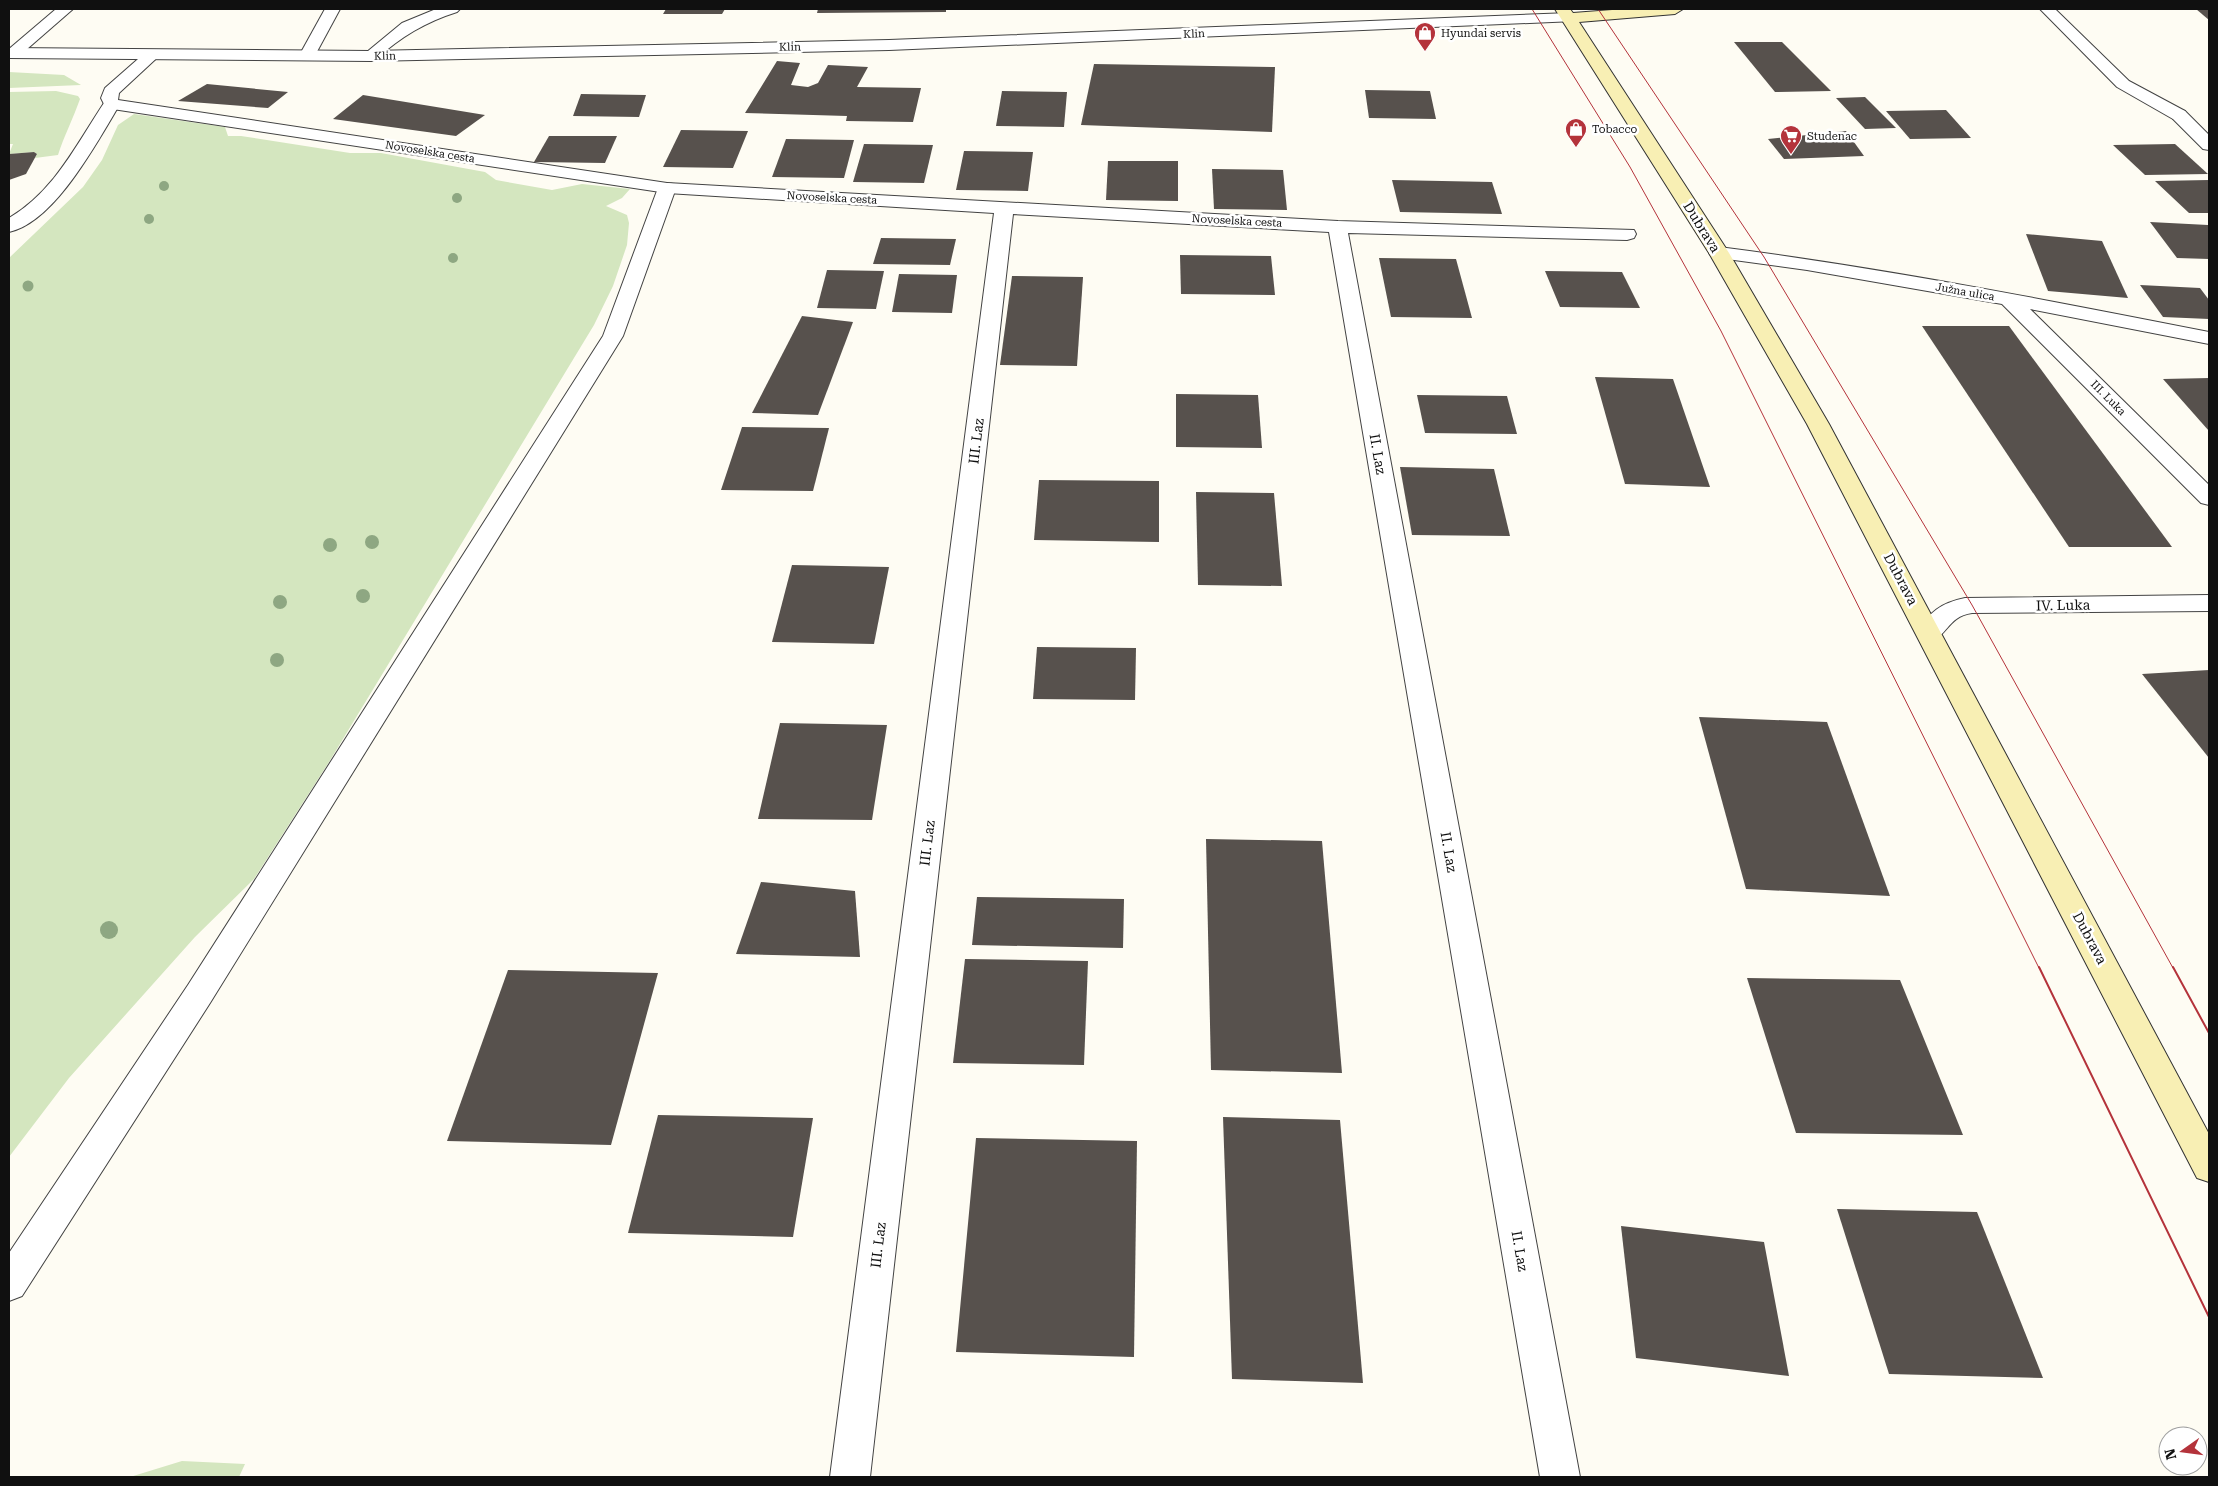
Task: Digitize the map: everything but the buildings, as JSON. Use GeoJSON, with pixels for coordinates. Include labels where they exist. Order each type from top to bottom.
{"type":"FeatureCollection","features":[{"type":"Feature","properties":{"kind":"main road"},"geometry":{"type":"LineString","coordinates":[[1567,14],[1675,9]]}},
{"type":"Feature","properties":{"kind":"main road","name":"Dubrava"},"geometry":{"type":"LineString","coordinates":[[1567,14],[1719,253],[1818,424],[1930,633],[2209,1167]]}},
{"type":"Feature","properties":{"kind":"street"},"geometry":{"type":"LineString","coordinates":[[11,53],[65,9]]}},
{"type":"Feature","properties":{"kind":"street"},"geometry":{"type":"LineString","coordinates":[[307,56],[332,9]]}},
{"type":"Feature","properties":{"kind":"street"},"geometry":{"type":"LineString","coordinates":[[370,56],[398,32],[418,20],[452,9]]}},
{"type":"Feature","properties":{"kind":"street"},"geometry":{"type":"LineString","coordinates":[[2047,9],[2123,84],[2179,115],[2209,146]]}},
{"type":"Feature","properties":{"kind":"street","name":"Klin"},"geometry":{"type":"LineString","coordinates":[[11,53],[370,56],[899,45],[1567,14]]}},
{"type":"Feature","properties":{"kind":"street"},"geometry":{"type":"LineString","coordinates":[[9,226],[27,218],[58,187],[112,104],[109,98],[111,92],[152,55]]}},
{"type":"Feature","properties":{"kind":"street","name":"Novoselska cesta"},"geometry":{"type":"LineString","coordinates":[[112,104],[667,188],[1338,227],[1627,234]]}},
{"type":"Feature","properties":{"kind":"street"},"geometry":{"type":"LineString","coordinates":[[9,1284],[199,994],[613,336],[667,188]]}},
{"type":"Feature","properties":{"kind":"street","name":"III. Laz"},"geometry":{"type":"LineString","coordinates":[[850,1477],[1004,208]]}},
{"type":"Feature","properties":{"kind":"street","name":"II. Laz"},"geometry":{"type":"LineString","coordinates":[[1338,227],[1560,1477]]}},
{"type":"Feature","properties":{"kind":"street","name":"Južna ulica"},"geometry":{"type":"LineString","coordinates":[[1719,253],[1788,261],[2008,299],[2209,338]]}},
{"type":"Feature","properties":{"kind":"street","name":"III. Luka"},"geometry":{"type":"LineString","coordinates":[[2008,299],[2209,498]]}},
{"type":"Feature","properties":{"kind":"street","name":"IV. Luka"},"geometry":{"type":"LineString","coordinates":[[1930,633],[1944,612],[1964,606],[2209,603]]}},
{"type":"Feature","properties":{"kind":"green space"},"geometry":{"type":"Polygon","coordinates":[[[9,72],[64,75],[81,85],[9,88],[9,72]]]}},
{"type":"Feature","properties":{"kind":"green space"},"geometry":{"type":"Polygon","coordinates":[[[56,91],[78,96],[80,99],[58,155],[35,158],[37,154],[34,152],[9,154],[13,144],[9,144],[9,92],[56,91]]]}},
{"type":"Feature","properties":{"kind":"green space"},"geometry":{"type":"Polygon","coordinates":[[[134,114],[225,127],[228,136],[241,136],[350,153],[381,153],[485,172],[496,180],[552,190],[582,184],[630,189],[622,198],[606,206],[627,215],[629,223],[627,245],[613,286],[594,325],[329,762],[254,879],[195,937],[69,1078],[9,1157],[9,258],[83,187],[102,160],[118,125],[134,114]]]}},
{"type":"Feature","properties":{"kind":"green space"},"geometry":{"type":"Polygon","coordinates":[[[182,1461],[245,1464],[239,1477],[130,1477],[182,1461]]]}},
{"type":"Feature","properties":{"kind":"tram line"},"geometry":{"type":"LineString","coordinates":[[1532,9],[1630,167],[1721,331],[2039,968]]}},
{"type":"Feature","properties":{"kind":"tram line"},"geometry":{"type":"LineString","coordinates":[[1598,9],[1764,257],[1972,605],[2173,968]]}},
{"type":"Feature","properties":{"kind":"tram line"},"geometry":{"type":"LineString","coordinates":[[2039,967],[2209,1317]]}},
{"type":"Feature","properties":{"kind":"tram line"},"geometry":{"type":"LineString","coordinates":[[2173,967],[2209,1033]]}},
{"type":"Feature","properties":{"kind":"place","name":"Hyundai servis"},"geometry":{"type":"Point","coordinates":[1425,52]}},
{"type":"Feature","properties":{"kind":"place","name":"Tobacco"},"geometry":{"type":"Point","coordinates":[1576,148]}},
{"type":"Feature","properties":{"kind":"place","name":"Studenac"},"geometry":{"type":"Point","coordinates":[1791,155]}}]}
